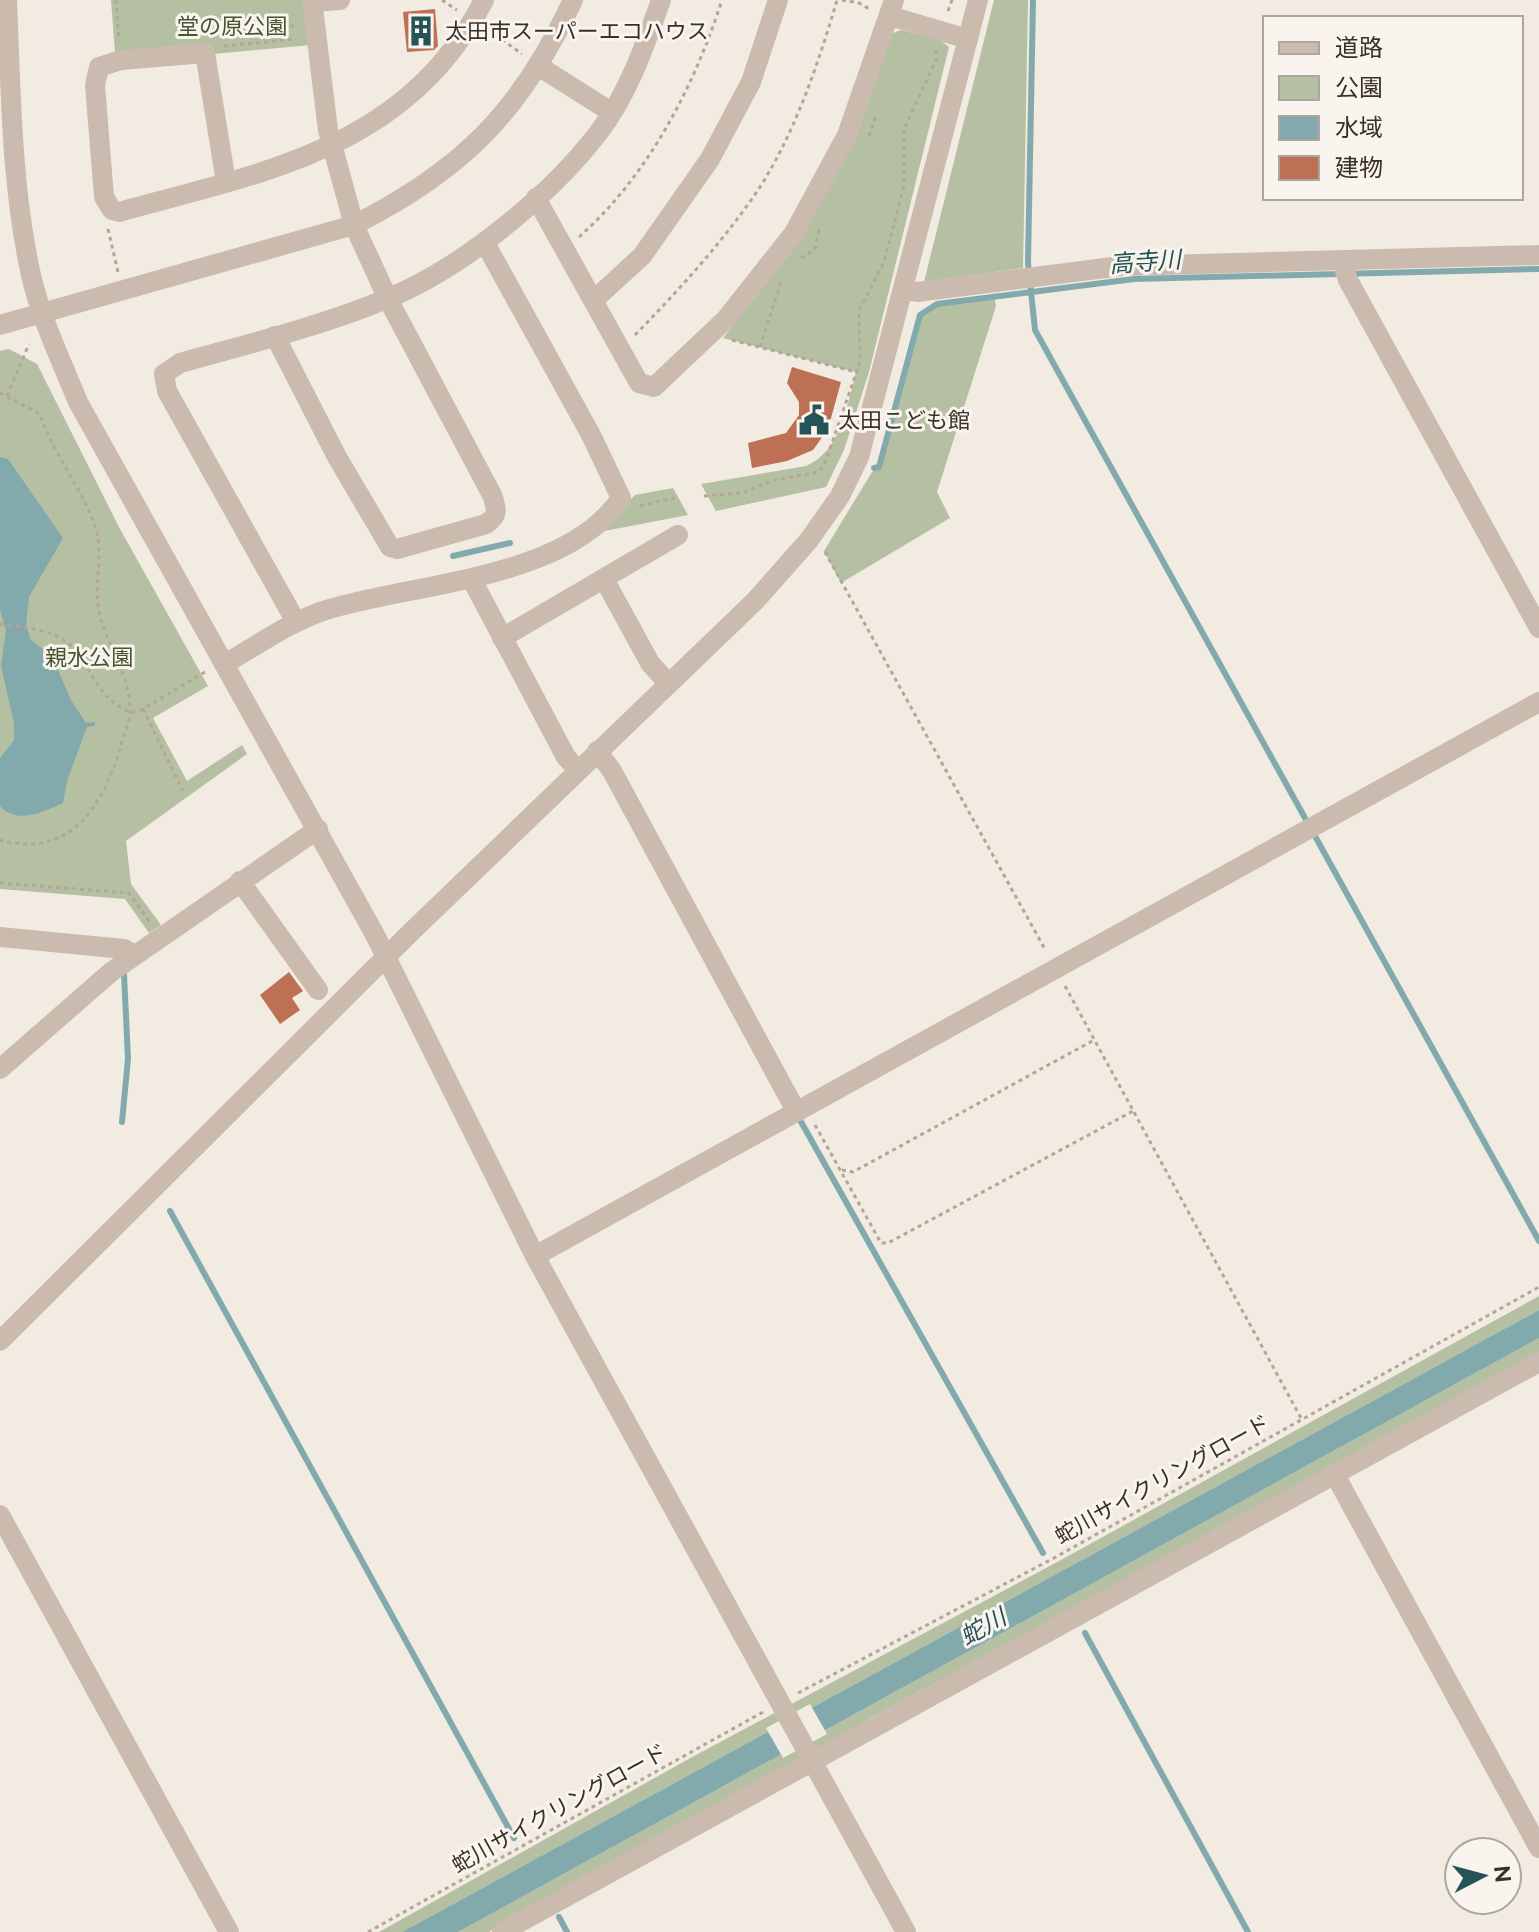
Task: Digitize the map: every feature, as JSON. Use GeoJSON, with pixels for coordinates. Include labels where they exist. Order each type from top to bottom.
{"type":"FeatureCollection","features":[{"type":"Feature","properties":{"kind":"street"},"geometry":{"type":"LineString","coordinates":[[7,0],[5,89],[22,225],[43,316],[97,441],[217,666],[318,829],[387,959],[535,1256],[906,1932]]}},
{"type":"Feature","properties":{"kind":"street"},"geometry":{"type":"LineString","coordinates":[[275,336],[323,432],[390,547],[397,549],[486,524],[495,518],[498,510],[492,495],[388,299],[354,225],[332,147],[312,1],[340,0]]}},
{"type":"Feature","properties":{"kind":"street"},"geometry":{"type":"LineString","coordinates":[[226,182],[206,43],[104,63],[96,74],[104,197],[112,210],[119,212],[226,182],[332,147],[395,107],[420,85],[466,31],[484,0]]}},
{"type":"Feature","properties":{"kind":"street"},"geometry":{"type":"LineString","coordinates":[[0,325],[43,316],[354,225],[403,200],[448,169],[501,118],[573,0]]}},
{"type":"Feature","properties":{"kind":"street"},"geometry":{"type":"LineString","coordinates":[[296,622],[162,381],[169,367],[388,299],[485,243],[536,198],[591,141],[611,112],[642,53],[661,0]]}},
{"type":"Feature","properties":{"kind":"street"},"geometry":{"type":"LineString","coordinates":[[594,300],[642,256],[710,159],[751,82],[778,0]]}},
{"type":"Feature","properties":{"kind":"street"},"geometry":{"type":"LineString","coordinates":[[0,1341],[667,682],[755,601],[809,540],[840,496],[859,457],[905,290],[978,0]]}},
{"type":"Feature","properties":{"kind":"street"},"geometry":{"type":"LineString","coordinates":[[536,198],[639,383],[654,387],[715,331],[765,273],[823,184],[847,135],[892,8],[968,39]]}},
{"type":"Feature","properties":{"kind":"street"},"geometry":{"type":"LineString","coordinates":[[534,63],[611,112]]}},
{"type":"Feature","properties":{"kind":"street"},"geometry":{"type":"LineString","coordinates":[[217,666],[296,622],[354,602],[472,580],[522,564],[577,537],[621,498],[591,435],[485,243]]}},
{"type":"Feature","properties":{"kind":"street"},"geometry":{"type":"LineString","coordinates":[[905,290],[917,292],[1121,266],[1539,255]]}},
{"type":"Feature","properties":{"kind":"street"},"geometry":{"type":"LineString","coordinates":[[1342,261],[1348,280],[1539,628]]}},
{"type":"Feature","properties":{"kind":"street"},"geometry":{"type":"LineString","coordinates":[[502,638],[678,535]]}},
{"type":"Feature","properties":{"kind":"street"},"geometry":{"type":"LineString","coordinates":[[604,579],[650,663],[667,682]]}},
{"type":"Feature","properties":{"kind":"street"},"geometry":{"type":"LineString","coordinates":[[472,580],[566,757],[578,770]]}},
{"type":"Feature","properties":{"kind":"street"},"geometry":{"type":"LineString","coordinates":[[535,1256],[1539,702]]}},
{"type":"Feature","properties":{"kind":"street"},"geometry":{"type":"LineString","coordinates":[[597,751],[612,771],[801,1109]]}},
{"type":"Feature","properties":{"kind":"street"},"geometry":{"type":"LineString","coordinates":[[0,1069],[135,955],[318,829]]}},
{"type":"Feature","properties":{"kind":"street"},"geometry":{"type":"LineString","coordinates":[[240,881],[318,990]]}},
{"type":"Feature","properties":{"kind":"street"},"geometry":{"type":"LineString","coordinates":[[0,937],[124,949],[135,955]]}},
{"type":"Feature","properties":{"kind":"street"},"geometry":{"type":"LineString","coordinates":[[502,1932],[1539,1362]]}},
{"type":"Feature","properties":{"kind":"street"},"geometry":{"type":"LineString","coordinates":[[1335,1475],[1539,1848]]}},
{"type":"Feature","properties":{"kind":"street"},"geometry":{"type":"LineString","coordinates":[[0,1515],[229,1932]]}},
{"type":"Feature","properties":{"kind":"path"},"geometry":{"type":"LineString","coordinates":[[116,0],[121,60]]}},
{"type":"Feature","properties":{"kind":"path"},"geometry":{"type":"LineString","coordinates":[[565,249],[606,213],[649,154],[688,89],[722,0]]}},
{"type":"Feature","properties":{"kind":"path"},"geometry":{"type":"LineString","coordinates":[[618,346],[631,339],[680,289],[756,193],[789,130],[840,0],[892,8]]}},
{"type":"Feature","properties":{"kind":"path"},"geometry":{"type":"LineString","coordinates":[[946,19],[952,0]]}},
{"type":"Feature","properties":{"kind":"path"},"geometry":{"type":"LineString","coordinates":[[206,43],[282,30],[294,24],[297,18]]}},
{"type":"Feature","properties":{"kind":"path"},"geometry":{"type":"LineString","coordinates":[[480,23],[534,63]]}},
{"type":"Feature","properties":{"kind":"path"},"geometry":{"type":"LineString","coordinates":[[206,43],[212,47],[315,37]]}},
{"type":"Feature","properties":{"kind":"path"},"geometry":{"type":"LineString","coordinates":[[119,39],[131,38]]}},
{"type":"Feature","properties":{"kind":"path"},"geometry":{"type":"LineString","coordinates":[[704,496],[742,493],[762,484],[818,472],[824,466],[841,426],[861,355],[859,311],[884,262],[904,186],[904,129],[938,56],[925,43]]}},
{"type":"Feature","properties":{"kind":"path"},"geometry":{"type":"LineString","coordinates":[[864,140],[874,128],[878,104]]}},
{"type":"Feature","properties":{"kind":"path"},"geometry":{"type":"LineString","coordinates":[[112,210],[107,220],[118,272]]}},
{"type":"Feature","properties":{"kind":"path"},"geometry":{"type":"LineString","coordinates":[[793,265],[815,249],[819,226]]}},
{"type":"Feature","properties":{"kind":"path"},"geometry":{"type":"LineString","coordinates":[[760,347],[783,276]]}},
{"type":"Feature","properties":{"kind":"path"},"geometry":{"type":"LineString","coordinates":[[715,331],[723,338],[856,372]]}},
{"type":"Feature","properties":{"kind":"path"},"geometry":{"type":"LineString","coordinates":[[7,396],[29,344]]}},
{"type":"Feature","properties":{"kind":"path"},"geometry":{"type":"LineString","coordinates":[[0,393],[40,414],[52,448],[96,529],[99,611],[125,681],[131,713],[116,761],[83,825],[63,837],[26,847],[0,840]]}},
{"type":"Feature","properties":{"kind":"path"},"geometry":{"type":"LineString","coordinates":[[636,506],[678,497]]}},
{"type":"Feature","properties":{"kind":"path"},"geometry":{"type":"LineString","coordinates":[[0,624],[33,629],[64,640],[108,700],[131,713],[217,666]]}},
{"type":"Feature","properties":{"kind":"path"},"geometry":{"type":"LineString","coordinates":[[143,709],[183,791]]}},
{"type":"Feature","properties":{"kind":"path"},"geometry":{"type":"LineString","coordinates":[[0,883],[129,893],[155,930]]}},
{"type":"Feature","properties":{"kind":"path"},"geometry":{"type":"LineString","coordinates":[[839,1167],[845,1173],[853,1172],[1094,1040]]}},
{"type":"Feature","properties":{"kind":"path"},"geometry":{"type":"LineString","coordinates":[[801,1109],[839,1167],[881,1243],[888,1243],[1133,1111]]}},
{"type":"Feature","properties":{"kind":"path","name":"蛇川サイクリングロード"},"geometry":{"type":"LineString","coordinates":[[368,1932],[782,1703],[1054,1558],[1539,1287]]}},
{"type":"Feature","properties":{"kind":"green space","name":"堂の原公園"},"geometry":{"type":"Polygon","coordinates":[[[111,0],[306,0],[311,45],[213,54],[211,44],[115,52],[111,0]]]}},
{"type":"Feature","properties":{"kind":"green space"},"geometry":{"type":"Polygon","coordinates":[[[994,0],[1028,0],[1023,268],[924,282],[994,0]]]}},
{"type":"Feature","properties":{"kind":"green space"},"geometry":{"type":"Polygon","coordinates":[[[901,30],[940,40],[949,47],[869,372],[844,450],[826,487],[716,511],[701,484],[806,466],[827,450],[841,426],[856,372],[723,338],[788,255],[893,33],[901,30]]]}},
{"type":"Feature","properties":{"kind":"green space"},"geometry":{"type":"Polygon","coordinates":[[[994,296],[996,306],[937,492],[950,518],[841,583],[824,551],[872,472],[879,467],[920,315],[937,304],[994,296]]]}},
{"type":"Feature","properties":{"kind":"green space","name":"親水公園"},"geometry":{"type":"Polygon","coordinates":[[[9,349],[37,364],[120,529],[208,686],[153,718],[187,781],[242,745],[247,754],[126,841],[131,884],[161,925],[149,933],[125,899],[0,889],[0,351],[9,349]]]}},
{"type":"Feature","properties":{"kind":"green space"},"geometry":{"type":"Polygon","coordinates":[[[673,488],[688,515],[599,532],[635,495],[673,488]]]}},
{"type":"Feature","properties":{"kind":"green space"},"geometry":{"type":"Polygon","coordinates":[[[1539,1296],[1539,1310],[402,1932],[379,1932],[694,1756],[1061,1560],[1539,1296]]]}},
{"type":"Feature","properties":{"kind":"green space"},"geometry":{"type":"Polygon","coordinates":[[[1539,1338],[1539,1354],[867,1720],[833,1742],[489,1932],[458,1932],[1539,1338]]]}},
{"type":"Feature","properties":{"kind":"water"},"geometry":{"type":"Polygon","coordinates":[[[0,457],[8,459],[63,538],[29,597],[26,625],[31,640],[52,656],[71,700],[86,723],[95,722],[95,726],[87,727],[67,781],[63,803],[22,816],[7,812],[0,806],[0,758],[14,740],[14,724],[1,666],[6,630],[0,610],[0,457]]]}},
{"type":"Feature","properties":{"kind":"water","name":"蛇川"},"geometry":{"type":"Polygon","coordinates":[[[1539,1310],[1539,1338],[458,1932],[402,1932],[1539,1310]]]}},
{"type":"Feature","properties":{"kind":"pier"},"geometry":{"type":"Polygon","coordinates":[[[810,1704],[827,1734],[783,1758],[766,1728],[810,1704]]]}},
{"type":"Feature","properties":{"kind":"building","name":"太田市スーパーエコハウス"},"geometry":{"type":"Polygon","coordinates":[[[435,9],[438,46],[434,50],[407,52],[403,12],[435,9]]]}},
{"type":"Feature","properties":{"kind":"building","name":"太田こども館"},"geometry":{"type":"Polygon","coordinates":[[[792,367],[841,382],[828,429],[813,450],[787,461],[752,468],[748,443],[786,433],[799,415],[799,402],[787,383],[792,367]]]}},
{"type":"Feature","properties":{"kind":"building"},"geometry":{"type":"Polygon","coordinates":[[[289,972],[303,991],[292,998],[300,1010],[280,1024],[260,995],[289,972]]]}},
{"type":"Feature","properties":{"kind":"waterway"},"geometry":{"type":"LineString","coordinates":[[1033,0],[1028,263],[1035,330],[1539,1241]]}},
{"type":"Feature","properties":{"kind":"waterway","name":"高寺川"},"geometry":{"type":"LineString","coordinates":[[874,468],[879,467],[920,315],[937,304],[1134,279],[1539,269]]}},
{"type":"Feature","properties":{"kind":"waterway","name":"高寺川"},"geometry":{"type":"LineString","coordinates":[[453,556],[510,543]]}},
{"type":"Feature","properties":{"kind":"waterway"},"geometry":{"type":"LineString","coordinates":[[122,1122],[128,1059],[124,974]]}},
{"type":"Feature","properties":{"kind":"waterway"},"geometry":{"type":"LineString","coordinates":[[800,1120],[1043,1553]]}},
{"type":"Feature","properties":{"kind":"waterway"},"geometry":{"type":"LineString","coordinates":[[170,1211],[514,1838]]}},
{"type":"Feature","properties":{"kind":"waterway"},"geometry":{"type":"LineString","coordinates":[[1085,1633],[1248,1932]]}},
{"type":"Feature","properties":{"kind":"waterway"},"geometry":{"type":"LineString","coordinates":[[559,1917],[567,1932]]}},
{"type":"Feature","properties":{"kind":"place","name":"太田市スーパーエコハウス"},"geometry":{"type":"Point","coordinates":[421,31]}},
{"type":"Feature","properties":{"kind":"place","name":"太田こども館"},"geometry":{"type":"Point","coordinates":[814,420]}}]}
